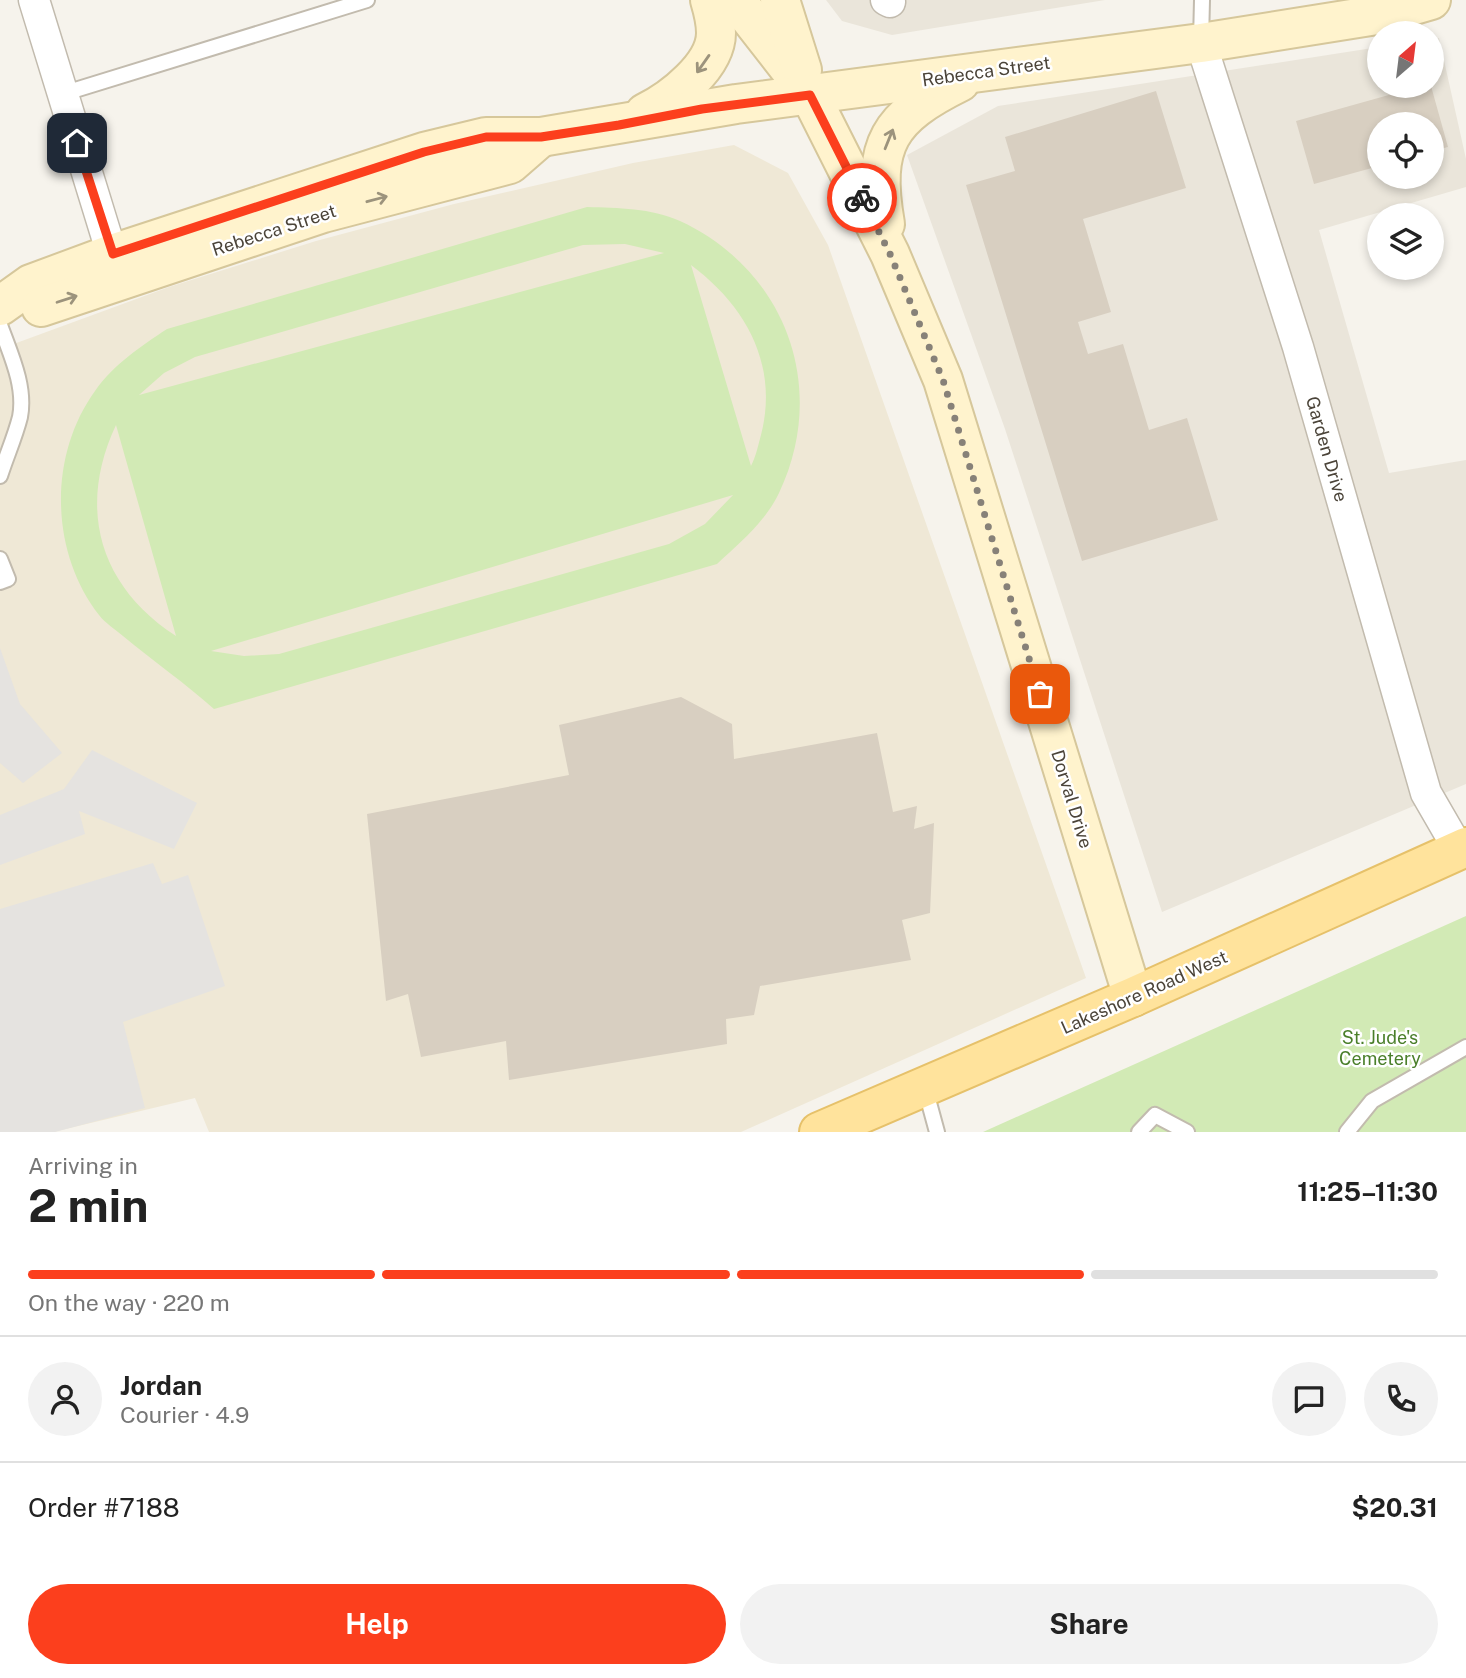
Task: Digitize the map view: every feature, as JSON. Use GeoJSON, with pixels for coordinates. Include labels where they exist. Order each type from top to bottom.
{"type":"FeatureCollection","features":[{"type":"Feature","properties":{"kind":"main road"},"geometry":{"type":"LineString","coordinates":[[619,125],[660,105],[685,85],[709,56],[716,34],[710,0]]}},
{"type":"Feature","properties":{"kind":"main road","name":"Dorval Drive"},"geometry":{"type":"LineString","coordinates":[[736,0],[810,95]]}},
{"type":"Feature","properties":{"kind":"main road","name":"Dorval Drive"},"geometry":{"type":"LineString","coordinates":[[780,0],[810,95],[890,254],[943,380],[1133,997]]}},
{"type":"Feature","properties":{"kind":"main road","name":"Rebecca Street"},"geometry":{"type":"LineString","coordinates":[[0,307],[31,284],[113,254],[424,152],[486,137],[541,137],[702,109],[1201,43],[1382,14],[1431,0]]}},
{"type":"Feature","properties":{"kind":"main road"},"geometry":{"type":"LineString","coordinates":[[890,254],[879,192],[880,170],[890,135],[910,111],[984,70]]}},
{"type":"Feature","properties":{"kind":"main road","name":"Rebecca Street"},"geometry":{"type":"LineString","coordinates":[[0,307],[42,307],[323,213],[510,164],[541,137]]}},
{"type":"Feature","properties":{"kind":"main road","name":"Lakeshore Road West"},"geometry":{"type":"LineString","coordinates":[[819,1132],[1462,853]]}},
{"type":"Feature","properties":{"kind":"street"},"geometry":{"type":"LineString","coordinates":[[34,0],[113,254]]}},
{"type":"Feature","properties":{"kind":"street","name":"Garden Drive"},"geometry":{"type":"LineString","coordinates":[[1201,43],[1298,347],[1426,793],[1462,853]]}},
{"type":"Feature","properties":{"kind":"lane"},"geometry":{"type":"LineString","coordinates":[[62,93],[367,0]]}},
{"type":"Feature","properties":{"kind":"lane"},"geometry":{"type":"LineString","coordinates":[[1201,43],[1202,0]]}},
{"type":"Feature","properties":{"kind":"lane"},"geometry":{"type":"LineString","coordinates":[[0,325],[15,367],[21,402],[20,417],[0,476]]}},
{"type":"Feature","properties":{"kind":"lane"},"geometry":{"type":"LineString","coordinates":[[0,559],[8,579],[0,582]]}},
{"type":"Feature","properties":{"kind":"lane"},"geometry":{"type":"LineString","coordinates":[[1347,1132],[1372,1101],[1466,1047]]}},
{"type":"Feature","properties":{"kind":"lane"},"geometry":{"type":"LineString","coordinates":[[925,1087],[937,1132]]}},
{"type":"Feature","properties":{"kind":"lane"},"geometry":{"type":"LineString","coordinates":[[1139,1132],[1155,1115],[1187,1132]]}},
{"type":"Feature","properties":{"kind":"shaded area"},"geometry":{"type":"Polygon","coordinates":[[[826,0],[1105,0],[892,35],[842,21],[826,0]]]}},
{"type":"Feature","properties":{"kind":"shaded area"},"geometry":{"type":"Polygon","coordinates":[[[1367,49],[1367,98],[1444,98],[1444,60],[1466,159],[1466,187],[1411,203],[1367,203],[1367,216],[1319,230],[1389,473],[1466,460],[1466,784],[1162,912],[1005,429],[907,155],[998,106],[1367,49]]]}},
{"type":"Feature","properties":{"kind":"shaded area"},"geometry":{"type":"Polygon","coordinates":[[[734,145],[788,173],[828,245],[1086,978],[741,1132],[209,1132],[195,1098],[53,1132],[0,1132],[0,349],[169,287],[316,241],[454,204],[633,163],[734,145]]]}},
{"type":"Feature","properties":{"kind":"shaded area"},"geometry":{"type":"Polygon","coordinates":[[[0,648],[20,704],[62,753],[23,783],[0,763],[0,648]]]}},
{"type":"Feature","properties":{"kind":"shaded area"},"geometry":{"type":"Polygon","coordinates":[[[92,750],[197,803],[174,849],[79,811],[85,834],[0,865],[0,815],[64,789],[92,750]]]}},
{"type":"Feature","properties":{"kind":"shaded area"},"geometry":{"type":"Polygon","coordinates":[[[153,863],[162,884],[188,875],[225,986],[123,1022],[145,1108],[55,1132],[0,1132],[0,909],[153,863]]]}},
{"type":"Feature","properties":{"kind":"green space"},"geometry":{"type":"Polygon","coordinates":[[[587,207],[646,211],[680,221],[717,242],[747,269],[771,301],[788,336],[798,374],[800,413],[793,453],[773,504],[751,532],[717,564],[214,709],[101,618],[83,590],[71,563],[64,534],[61,504],[63,474],[69,445],[80,417],[110,372],[137,349],[167,329],[587,207]],[[625,244],[583,245],[195,357],[164,373],[139,395],[664,253],[625,244]],[[691,265],[751,466],[761,435],[765,409],[761,361],[742,318],[711,281],[691,265]],[[116,425],[104,456],[98,486],[102,543],[113,569],[129,594],[150,616],[176,636],[116,425]],[[733,495],[211,651],[244,656],[279,654],[669,544],[705,524],[733,495]]]}},
{"type":"Feature","properties":{"kind":"green space","name":"St. Jude's Cemetery"},"geometry":{"type":"Polygon","coordinates":[[[1466,916],[1466,1132],[983,1132],[1466,916]]]}},
{"type":"Feature","properties":{"kind":"building"},"geometry":{"type":"Polygon","coordinates":[[[1156,91],[1186,188],[1083,219],[1111,312],[1078,322],[1088,354],[1123,344],[1149,430],[1187,418],[1218,520],[1082,561],[966,185],[1015,171],[1005,137],[1156,91]]]}},
{"type":"Feature","properties":{"kind":"building"},"geometry":{"type":"Polygon","coordinates":[[[1378,98],[1434,98],[1438,112],[1367,112],[1367,169],[1314,184],[1296,121],[1378,98]]]}},
{"type":"Feature","properties":{"kind":"building"},"geometry":{"type":"Polygon","coordinates":[[[1444,133],[1448,147],[1444,148],[1444,133]]]}},
{"type":"Feature","properties":{"kind":"building"},"geometry":{"type":"Polygon","coordinates":[[[681,697],[732,724],[734,759],[877,733],[893,812],[917,806],[914,829],[934,823],[930,913],[902,920],[911,960],[760,986],[754,1015],[726,1019],[727,1044],[509,1080],[506,1041],[421,1057],[408,994],[386,1001],[367,814],[569,775],[559,725],[681,697]]]}},
{"type":"Feature","properties":{"kind":"way so far"},"geometry":{"type":"LineString","coordinates":[[862,198],[890,254],[943,380],[1040,694]]}},
{"type":"Feature","properties":{"kind":"route"},"geometry":{"type":"LineString","coordinates":[[77,143],[113,254],[424,152],[486,137],[541,137],[702,109],[810,95],[862,198]]}}]}
